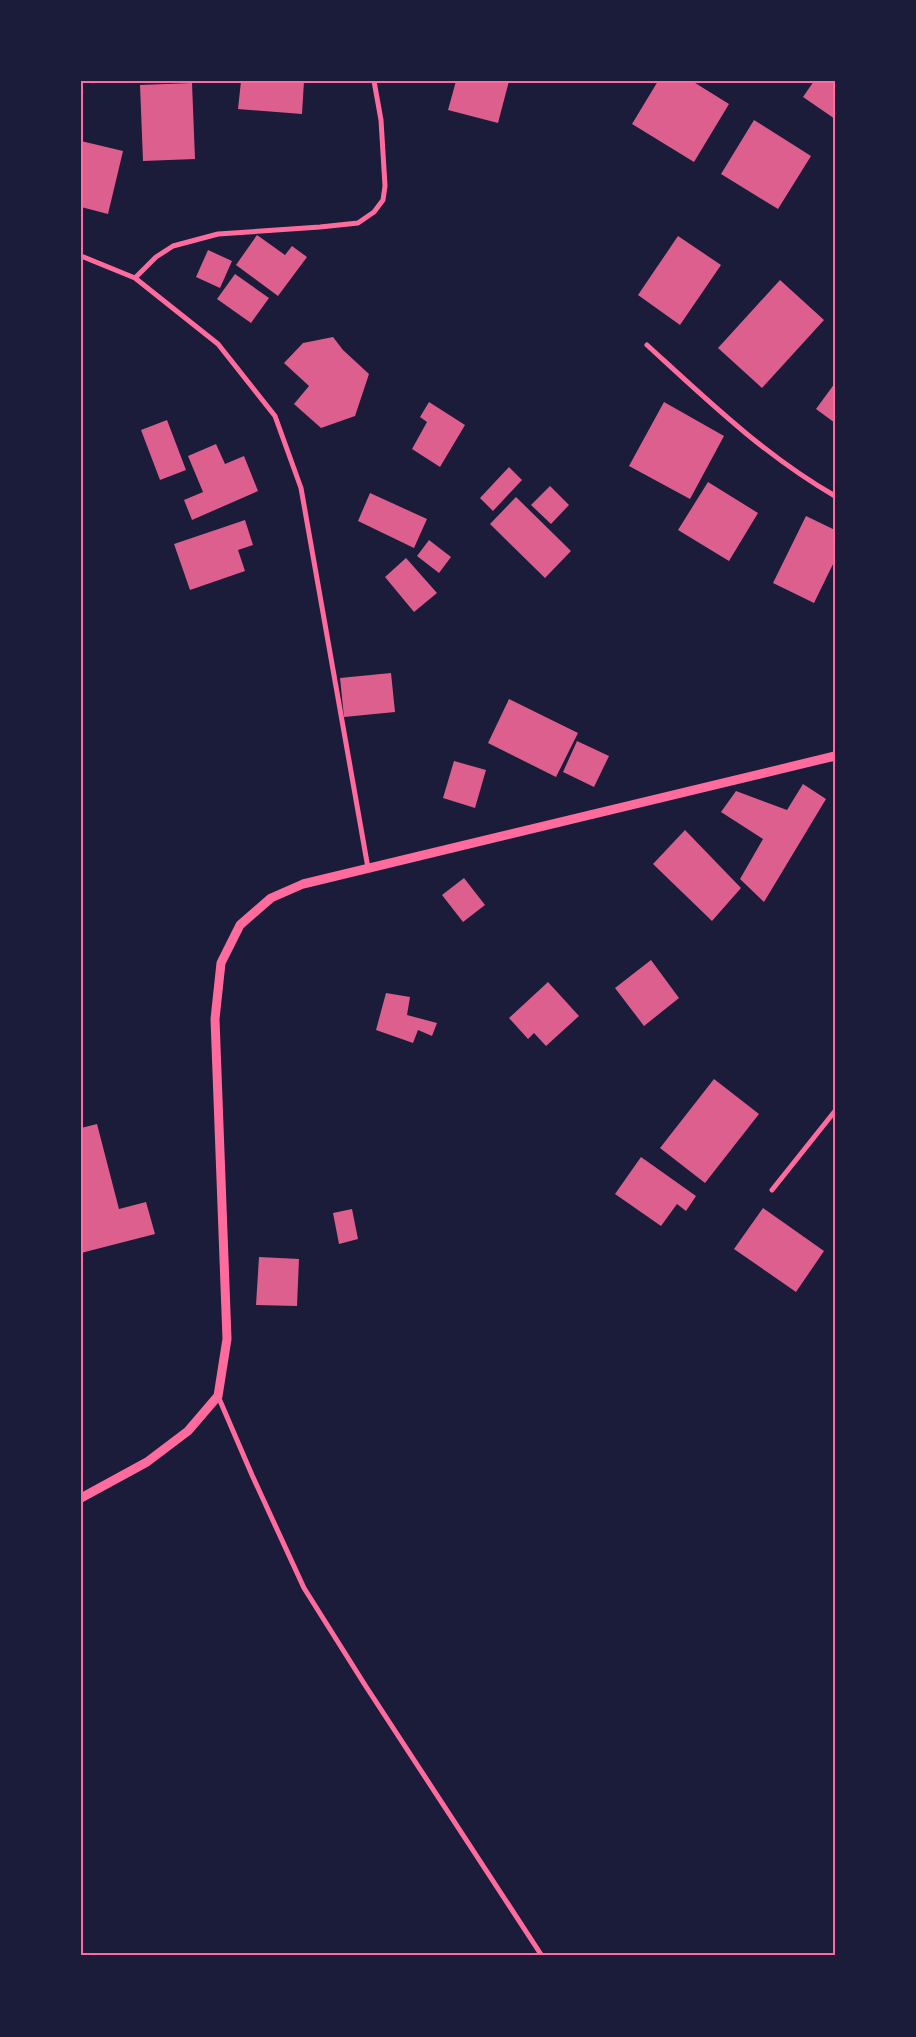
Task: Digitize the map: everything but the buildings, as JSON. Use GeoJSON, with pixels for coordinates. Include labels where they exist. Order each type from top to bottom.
{"type":"FeatureCollection","features":[{"type":"Feature","properties":{"kind":"street"},"geometry":{"type":"LineString","coordinates":[[135,278],[156,257],[173,246],[218,234],[320,227],[358,222],[374,212],[383,200],[385,186],[381,120],[374,81]]}},
{"type":"Feature","properties":{"kind":"street"},"geometry":{"type":"LineString","coordinates":[[81,256],[135,278],[218,344],[275,416],[302,488],[368,868]]}},
{"type":"Feature","properties":{"kind":"street"},"geometry":{"type":"LineString","coordinates":[[647,345],[744,432],[808,481],[835,496]]}},
{"type":"Feature","properties":{"kind":"street"},"geometry":{"type":"LineString","coordinates":[[81,1498],[153,1457],[188,1431],[218,1396],[227,1339],[215,1018],[221,963],[240,925],[271,898],[303,884],[835,756]]}},
{"type":"Feature","properties":{"kind":"street"},"geometry":{"type":"LineString","coordinates":[[772,1190],[835,1111]]}},
{"type":"Feature","properties":{"kind":"street"},"geometry":{"type":"LineString","coordinates":[[218,1396],[304,1588],[542,1956]]}}]}
